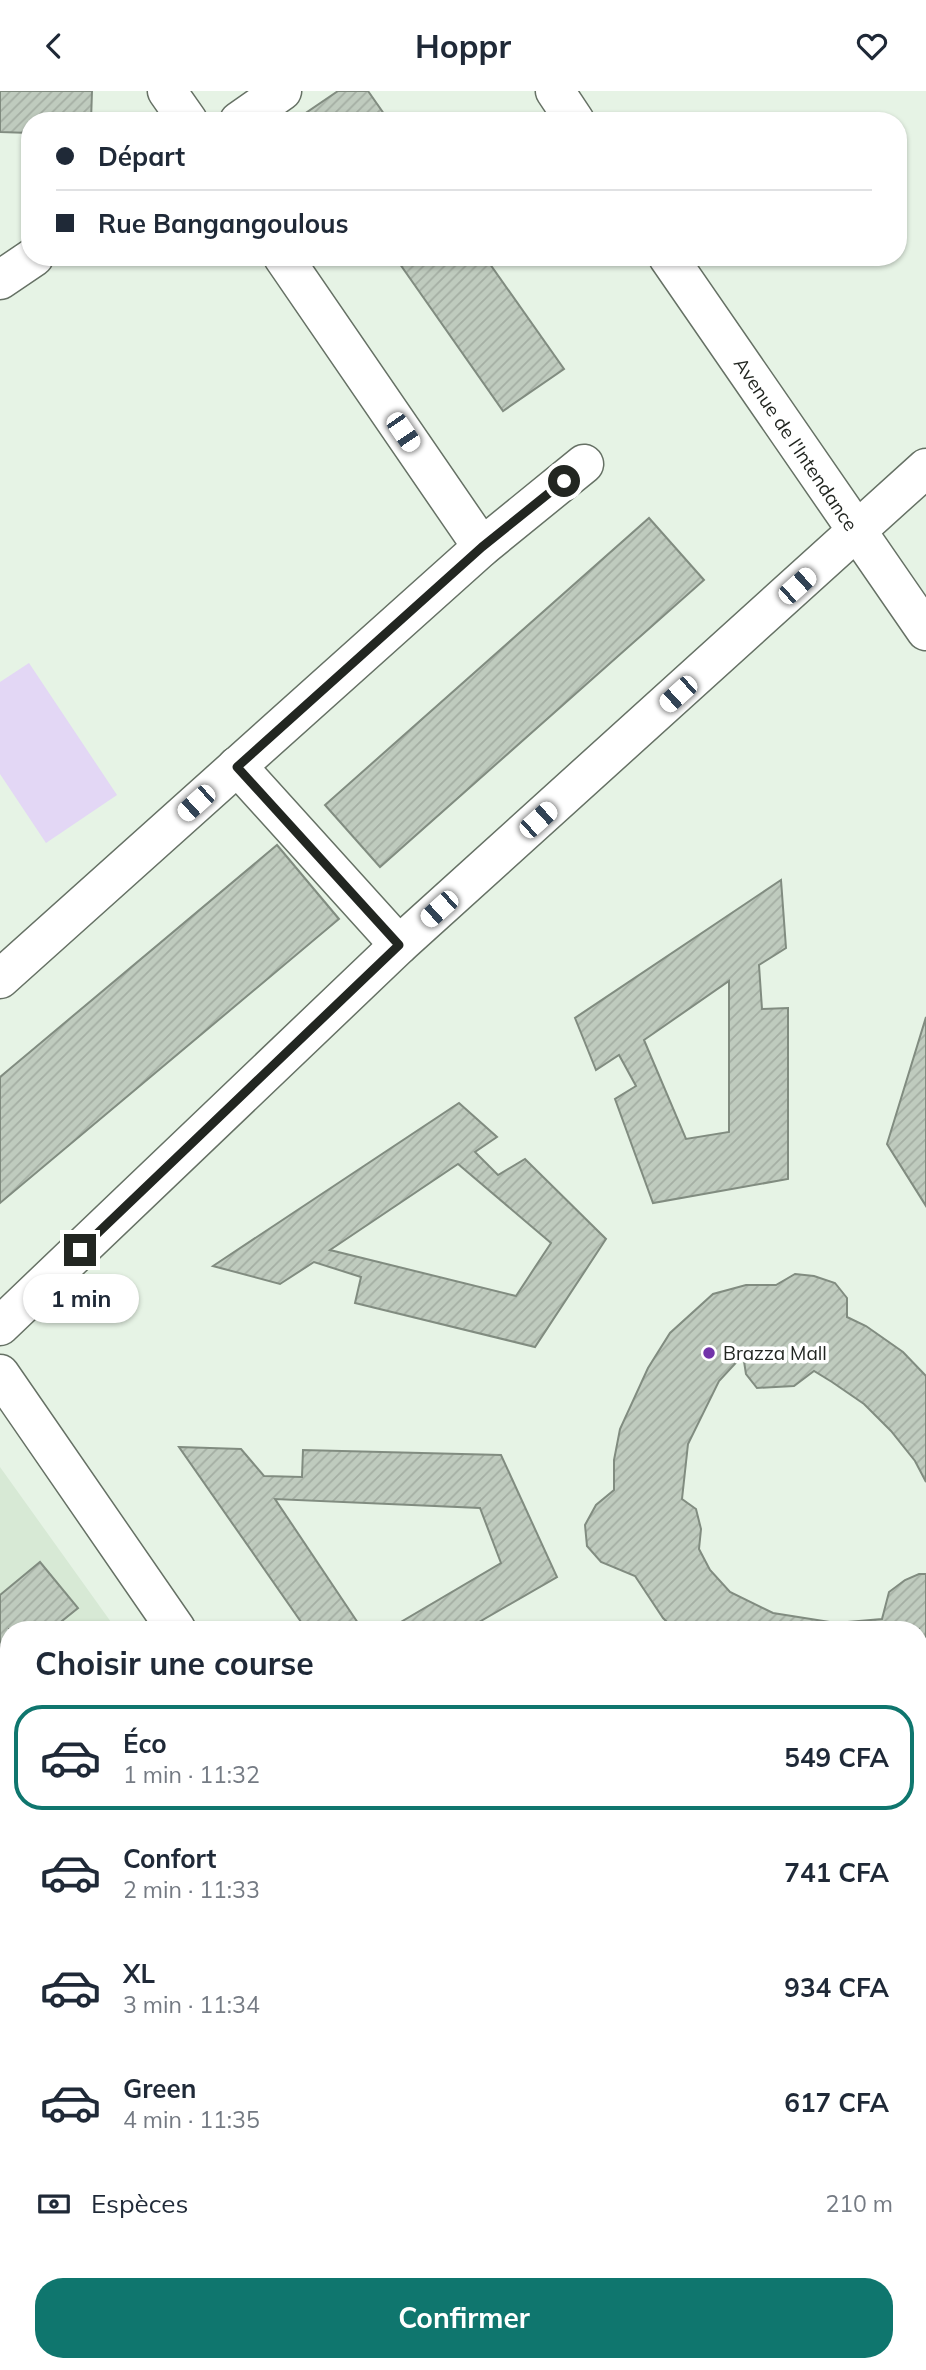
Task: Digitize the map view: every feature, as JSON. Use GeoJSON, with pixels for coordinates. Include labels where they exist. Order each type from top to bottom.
{"type":"FeatureCollection","features":[{"type":"Feature","properties":{"kind":"street"},"geometry":{"type":"LineString","coordinates":[[167,91],[182,112]]}},
{"type":"Feature","properties":{"kind":"street"},"geometry":{"type":"LineString","coordinates":[[252,112],[282,91]]}},
{"type":"Feature","properties":{"kind":"street"},"geometry":{"type":"LineString","coordinates":[[555,91],[569,112]]}},
{"type":"Feature","properties":{"kind":"street"},"geometry":{"type":"LineString","coordinates":[[0,280],[21,266]]}},
{"type":"Feature","properties":{"kind":"street"},"geometry":{"type":"LineString","coordinates":[[289,266],[482,547]]}},
{"type":"Feature","properties":{"kind":"street","name":"Avenue de l'Intendance"},"geometry":{"type":"LineString","coordinates":[[674,266],[926,631]]}},
{"type":"Feature","properties":{"kind":"street"},"geometry":{"type":"LineString","coordinates":[[4,966],[237,767],[482,547],[584,464]]}},
{"type":"Feature","properties":{"kind":"street"},"geometry":{"type":"LineString","coordinates":[[0,1326],[399,945],[926,468]]}},
{"type":"Feature","properties":{"kind":"street"},"geometry":{"type":"LineString","coordinates":[[237,767],[399,945]]}},
{"type":"Feature","properties":{"kind":"street"},"geometry":{"type":"LineString","coordinates":[[0,1374],[170,1621]]}},
{"type":"Feature","properties":{"kind":"shaded area"},"geometry":{"type":"Polygon","coordinates":[[[29,663],[117,795],[46,843],[0,774],[0,682],[29,663]]]}},
{"type":"Feature","properties":{"kind":"shaded area"},"geometry":{"type":"Polygon","coordinates":[[[0,1467],[110,1621],[0,1621],[0,1467]]]}},
{"type":"Feature","properties":{"kind":"building"},"geometry":{"type":"Polygon","coordinates":[[[0,91],[92,91],[91,112],[21,112],[21,133],[0,132],[0,91]]]}},
{"type":"Feature","properties":{"kind":"building"},"geometry":{"type":"Polygon","coordinates":[[[338,91],[368,91],[383,112],[307,112],[338,91]]]}},
{"type":"Feature","properties":{"kind":"building"},"geometry":{"type":"Polygon","coordinates":[[[401,266],[491,266],[564,369],[503,411],[401,266]]]}},
{"type":"Feature","properties":{"kind":"building"},"geometry":{"type":"Polygon","coordinates":[[[649,518],[704,580],[380,867],[325,805],[649,518]]]}},
{"type":"Feature","properties":{"kind":"building"},"geometry":{"type":"Polygon","coordinates":[[[277,845],[339,919],[0,1203],[0,1077],[277,845]]]}},
{"type":"Feature","properties":{"kind":"building"},"geometry":{"type":"Polygon","coordinates":[[[781,880],[786,948],[759,965],[762,1009],[788,1008],[788,1179],[653,1203],[615,1099],[636,1086],[619,1055],[596,1070],[575,1018],[781,880]],[[729,981],[644,1040],[686,1139],[729,1132],[729,981]]]}},
{"type":"Feature","properties":{"kind":"building"},"geometry":{"type":"Polygon","coordinates":[[[926,1017],[926,1206],[887,1144],[926,1017]]]}},
{"type":"Feature","properties":{"kind":"building"},"geometry":{"type":"Polygon","coordinates":[[[459,1103],[497,1137],[475,1152],[498,1175],[525,1159],[606,1239],[535,1347],[355,1303],[361,1277],[314,1262],[280,1284],[213,1266],[459,1103]],[[458,1164],[330,1250],[516,1296],[551,1243],[458,1164]]]}},
{"type":"Feature","properties":{"kind":"building"},"geometry":{"type":"Polygon","coordinates":[[[795,1274],[814,1276],[835,1283],[847,1298],[847,1317],[866,1326],[903,1352],[926,1376],[926,1482],[915,1461],[891,1431],[864,1404],[814,1371],[794,1386],[757,1388],[746,1374],[743,1355],[719,1381],[688,1444],[682,1499],[696,1509],[701,1529],[699,1549],[710,1570],[730,1592],[773,1613],[823,1621],[666,1621],[635,1576],[601,1562],[587,1546],[585,1525],[596,1505],[614,1490],[614,1460],[620,1429],[648,1368],[670,1333],[713,1294],[746,1285],[776,1285],[795,1274]]]}},
{"type":"Feature","properties":{"kind":"building"},"geometry":{"type":"Polygon","coordinates":[[[179,1447],[241,1449],[264,1476],[302,1477],[303,1450],[501,1455],[557,1577],[481,1621],[403,1621],[501,1563],[480,1508],[275,1499],[357,1621],[300,1621],[179,1447]]]}},
{"type":"Feature","properties":{"kind":"building"},"geometry":{"type":"Polygon","coordinates":[[[40,1562],[78,1608],[62,1621],[0,1621],[0,1595],[40,1562]]]}},
{"type":"Feature","properties":{"kind":"building"},"geometry":{"type":"Polygon","coordinates":[[[926,1574],[926,1621],[859,1621],[882,1619],[889,1592],[905,1580],[926,1574]]]}},
{"type":"Feature","properties":{"kind":"place","name":"Brazza Mall"},"geometry":{"type":"Point","coordinates":[709,1353]}},
{"type":"Feature","properties":{"kind":"route"},"geometry":{"type":"LineString","coordinates":[[80,1250],[399,945],[237,767],[482,547],[564,481]]}}]}
